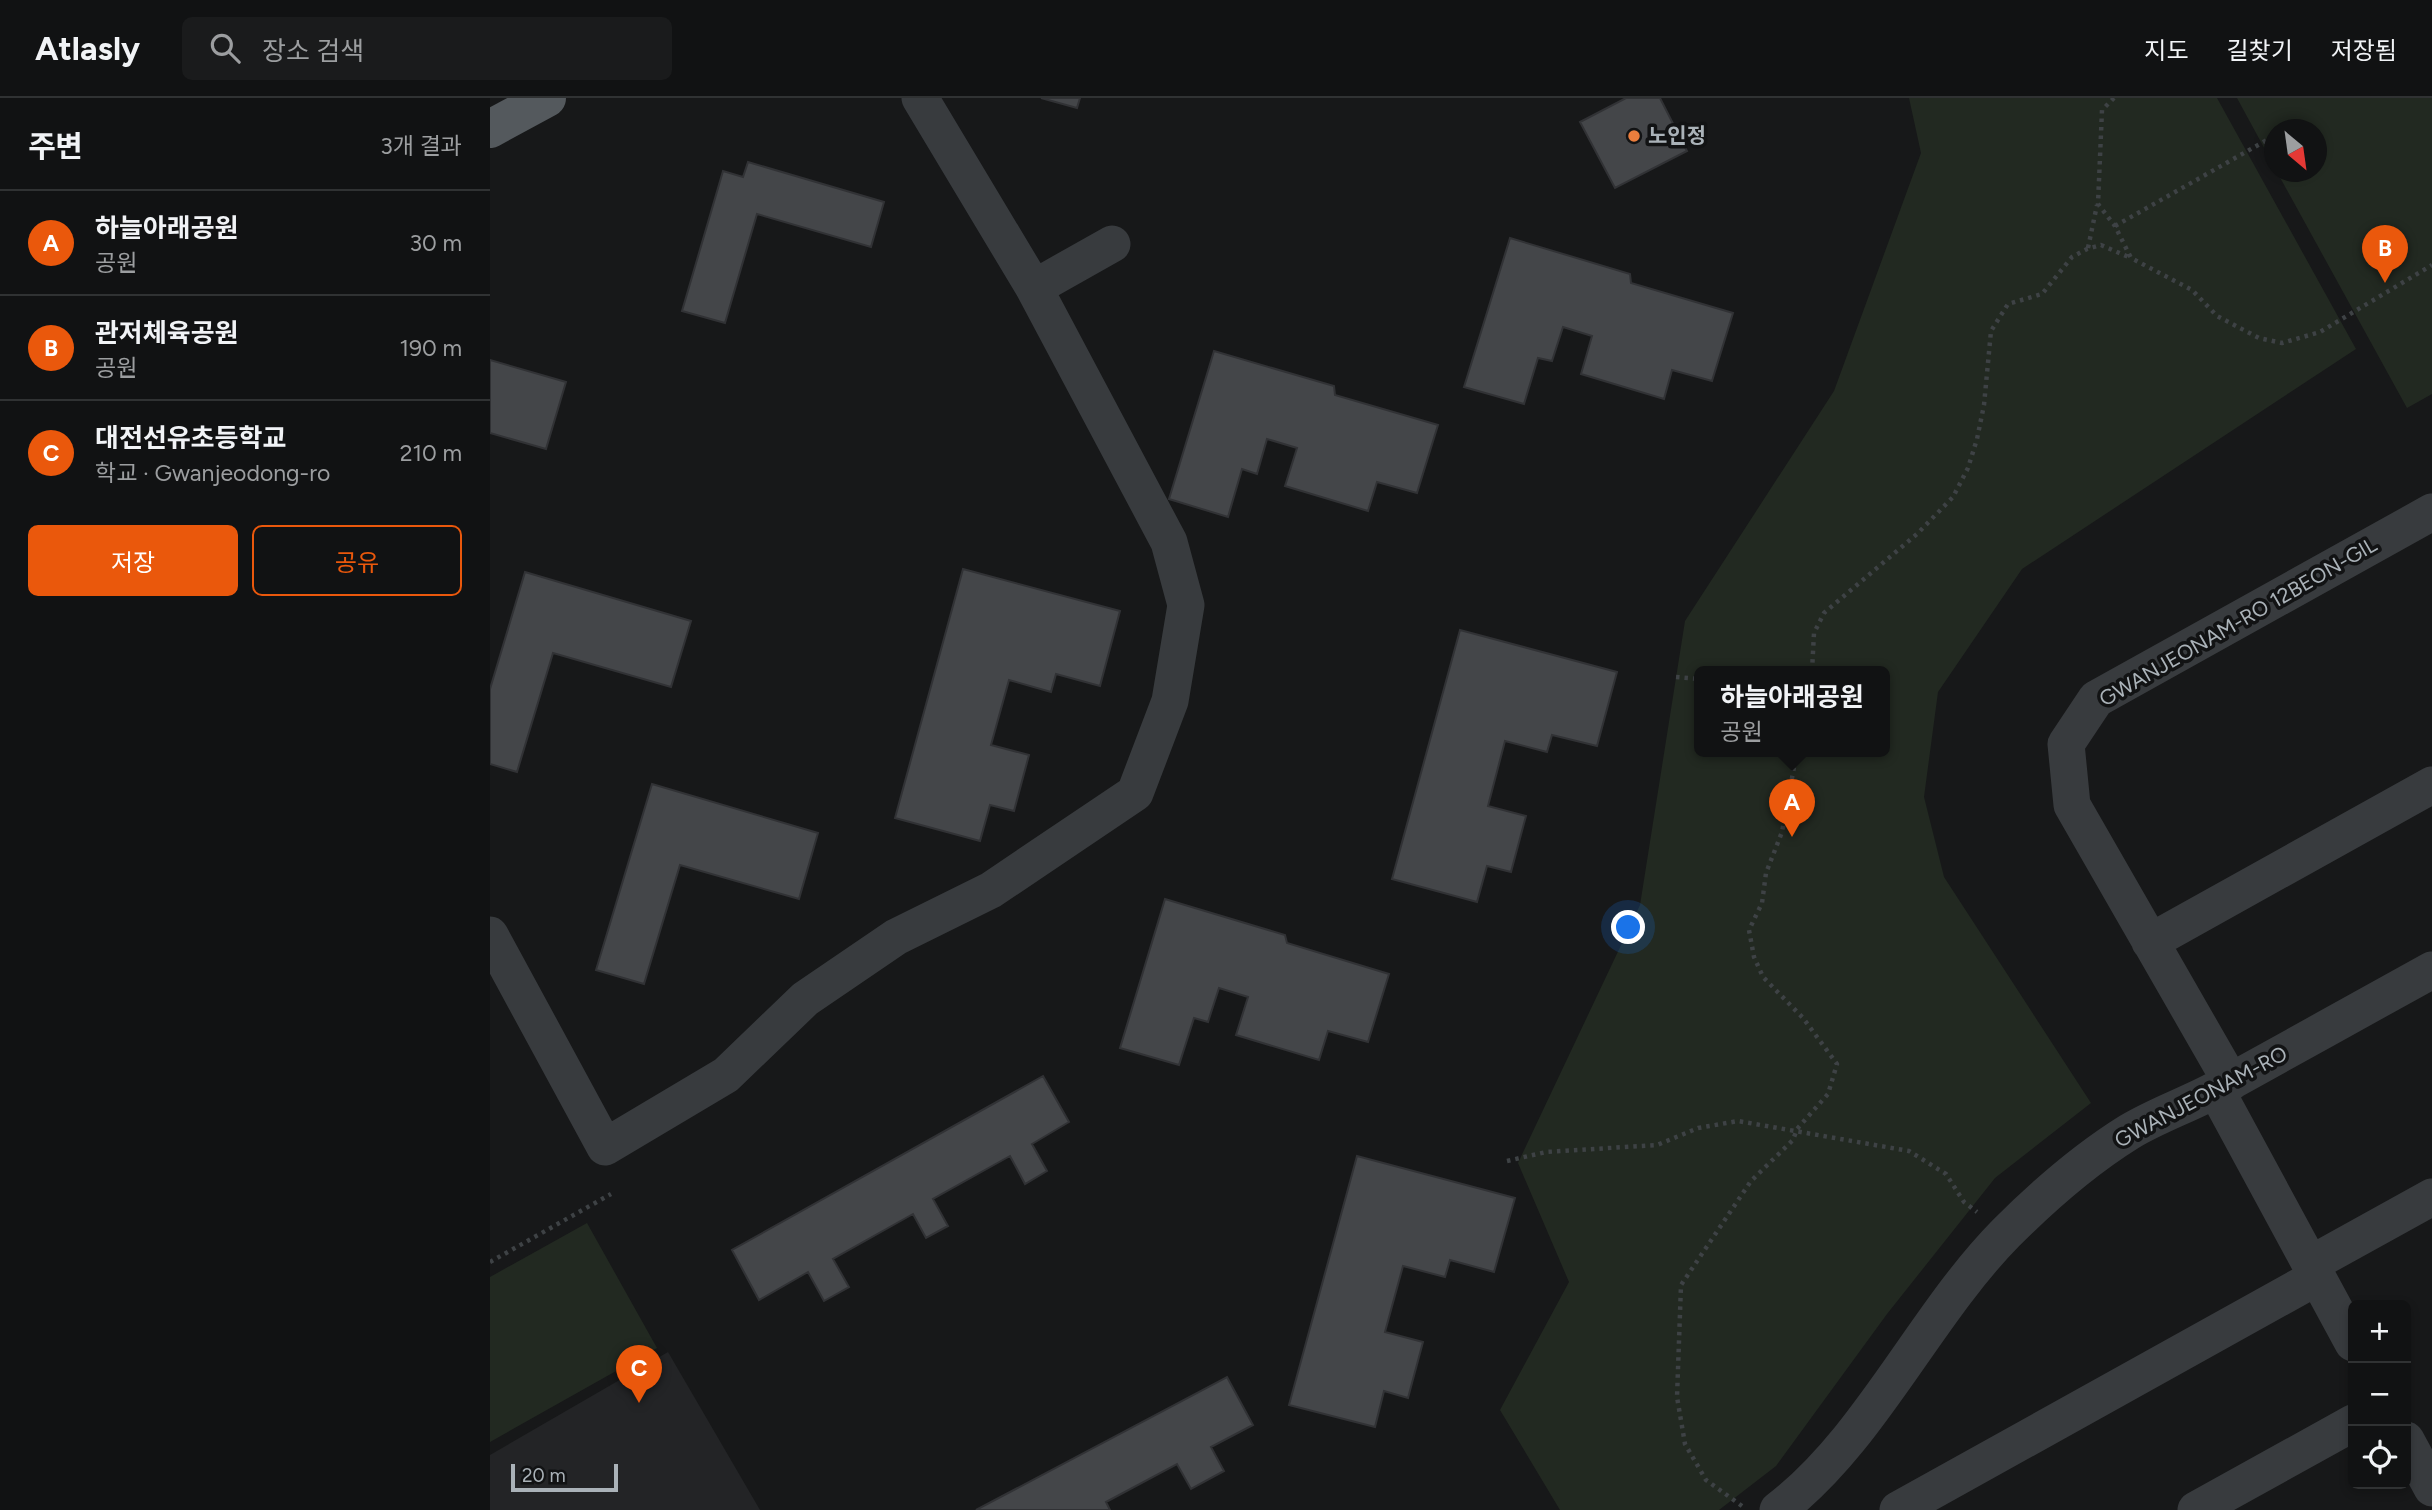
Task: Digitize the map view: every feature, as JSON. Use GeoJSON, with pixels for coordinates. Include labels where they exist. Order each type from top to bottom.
{"type":"FeatureCollection","features":[{"type":"Feature","properties":{"kind":"main road"},"geometry":{"type":"LineString","coordinates":[[490,129],[547,98]]}},
{"type":"Feature","properties":{"kind":"street"},"geometry":{"type":"LineString","coordinates":[[490,935],[605,1147],[726,1075],[805,999],[896,937],[990,890],[1135,793],[1170,701],[1186,605],[1169,542],[1034,288],[920,98]]}},
{"type":"Feature","properties":{"kind":"street"},"geometry":{"type":"LineString","coordinates":[[1034,288],[1111,244]]}},
{"type":"Feature","properties":{"kind":"street","name":"GWANJEONAM-RO 12BEON-GIL"},"geometry":{"type":"LineString","coordinates":[[2348,1334],[2150,942],[2072,805],[2066,744],[2096,699],[2432,512]]}},
{"type":"Feature","properties":{"kind":"street"},"geometry":{"type":"LineString","coordinates":[[2150,942],[2432,785]]}},
{"type":"Feature","properties":{"kind":"street","name":"GWANJEONAM-RO"},"geometry":{"type":"LineString","coordinates":[[1778,1510],[1804,1490],[1846,1440],[1965,1280],[2005,1234],[2056,1185],[2129,1132],[2223,1086],[2432,970]]}},
{"type":"Feature","properties":{"kind":"street"},"geometry":{"type":"LineString","coordinates":[[1898,1510],[2314,1271],[2432,1197]]}},
{"type":"Feature","properties":{"kind":"street"},"geometry":{"type":"LineString","coordinates":[[2196,1510],[2348,1426]]}},
{"type":"Feature","properties":{"kind":"street"},"geometry":{"type":"LineString","coordinates":[[2411,1449],[2432,1488]]}},
{"type":"Feature","properties":{"kind":"path"},"geometry":{"type":"LineString","coordinates":[[2087,249],[2098,204],[2102,110],[2114,98]]}},
{"type":"Feature","properties":{"kind":"path"},"geometry":{"type":"LineString","coordinates":[[2115,226],[2264,142]]}},
{"type":"Feature","properties":{"kind":"path"},"geometry":{"type":"LineString","coordinates":[[2098,204],[2115,226],[2132,258]]}},
{"type":"Feature","properties":{"kind":"path"},"geometry":{"type":"LineString","coordinates":[[1812,666],[1814,634],[1824,613],[1917,534],[1952,498],[1968,468],[1977,439],[1984,405],[1991,331],[2008,304],[2042,295],[2072,257],[2101,245],[2192,290],[2217,316],[2259,338],[2282,343],[2320,332],[2432,265]]}},
{"type":"Feature","properties":{"kind":"path"},"geometry":{"type":"LineString","coordinates":[[1676,677],[1694,679]]}},
{"type":"Feature","properties":{"kind":"path"},"geometry":{"type":"LineString","coordinates":[[1747,1510],[1706,1480],[1685,1444],[1677,1397],[1681,1285],[1751,1181],[1793,1140],[1797,1129],[1828,1094],[1837,1064],[1803,1018],[1763,977],[1754,957],[1749,930],[1762,902],[1766,873],[1782,832],[1796,757]]}},
{"type":"Feature","properties":{"kind":"path"},"geometry":{"type":"LineString","coordinates":[[1507,1161],[1546,1152],[1657,1145],[1698,1128],[1738,1121],[1797,1129],[1909,1151],[1946,1174],[1964,1202],[2005,1234]]}},
{"type":"Feature","properties":{"kind":"path"},"geometry":{"type":"LineString","coordinates":[[490,1262],[611,1194]]}},
{"type":"Feature","properties":{"kind":"shaded area"},"geometry":{"type":"Polygon","coordinates":[[[1909,98],[2217,98],[2356,349],[2022,569],[1938,692],[1924,797],[1944,877],[2091,1103],[1995,1178],[1887,1314],[1776,1466],[1719,1510],[1560,1510],[1500,1410],[1569,1282],[1518,1163],[1640,905],[1685,621],[1834,391],[1921,153],[1909,98]]]}},
{"type":"Feature","properties":{"kind":"shaded area"},"geometry":{"type":"Polygon","coordinates":[[[2237,98],[2432,98],[2432,394],[2407,408],[2283,182],[2327,182],[2327,119],[2264,119],[2264,148],[2237,98]]]}},
{"type":"Feature","properties":{"kind":"shaded area"},"geometry":{"type":"Polygon","coordinates":[[[587,1223],[657,1348],[490,1442],[490,1277],[587,1223]]]}},
{"type":"Feature","properties":{"kind":"shaded area"},"geometry":{"type":"Polygon","coordinates":[[[668,1352],[760,1510],[490,1510],[490,1455],[668,1352]]]}},
{"type":"Feature","properties":{"kind":"building"},"geometry":{"type":"Polygon","coordinates":[[[1041,98],[1080,98],[1077,108],[1041,98]]]}},
{"type":"Feature","properties":{"kind":"building","name":"노인정"},"geometry":{"type":"Polygon","coordinates":[[[1626,98],[1660,98],[1687,151],[1615,188],[1580,122],[1626,98]]]}},
{"type":"Feature","properties":{"kind":"building"},"geometry":{"type":"Polygon","coordinates":[[[748,162],[884,202],[871,247],[757,214],[725,323],[682,311],[723,171],[743,177],[748,162]]]}},
{"type":"Feature","properties":{"kind":"building"},"geometry":{"type":"Polygon","coordinates":[[[1510,238],[1630,274],[1631,283],[1733,313],[1712,381],[1672,370],[1664,399],[1581,374],[1592,336],[1563,327],[1552,361],[1538,358],[1524,404],[1464,387],[1510,238]]]}},
{"type":"Feature","properties":{"kind":"building"},"geometry":{"type":"Polygon","coordinates":[[[1214,351],[1334,386],[1335,395],[1438,425],[1417,493],[1377,482],[1368,511],[1285,486],[1297,448],[1267,439],[1257,474],[1242,469],[1228,517],[1169,499],[1214,351]]]}},
{"type":"Feature","properties":{"kind":"building"},"geometry":{"type":"Polygon","coordinates":[[[490,360],[566,382],[546,449],[490,433],[490,360]]]}},
{"type":"Feature","properties":{"kind":"building"},"geometry":{"type":"Polygon","coordinates":[[[963,569],[1120,611],[1100,686],[1056,674],[1051,692],[1009,680],[991,745],[1029,755],[1014,811],[990,805],[980,841],[895,818],[963,569]]]}},
{"type":"Feature","properties":{"kind":"building"},"geometry":{"type":"Polygon","coordinates":[[[525,572],[691,621],[671,687],[553,653],[517,772],[490,764],[490,689],[525,572]]]}},
{"type":"Feature","properties":{"kind":"building"},"geometry":{"type":"Polygon","coordinates":[[[1460,630],[1617,672],[1597,746],[1552,735],[1547,752],[1505,741],[1488,806],[1526,816],[1511,872],[1487,866],[1477,902],[1392,879],[1460,630]]]}},
{"type":"Feature","properties":{"kind":"building"},"geometry":{"type":"Polygon","coordinates":[[[652,784],[818,833],[799,899],[680,865],[644,984],[596,970],[652,784]]]}},
{"type":"Feature","properties":{"kind":"building"},"geometry":{"type":"Polygon","coordinates":[[[1165,899],[1285,935],[1287,943],[1389,974],[1368,1042],[1328,1031],[1319,1060],[1236,1035],[1248,997],[1219,988],[1208,1022],[1194,1018],[1179,1065],[1120,1048],[1165,899]]]}},
{"type":"Feature","properties":{"kind":"building"},"geometry":{"type":"Polygon","coordinates":[[[1043,1076],[1069,1122],[1032,1144],[1047,1171],[1025,1184],[1010,1156],[933,1199],[948,1226],[926,1238],[913,1214],[833,1259],[849,1287],[824,1301],[808,1272],[759,1300],[732,1250],[1043,1076]]]}},
{"type":"Feature","properties":{"kind":"building"},"geometry":{"type":"Polygon","coordinates":[[[1357,1156],[1515,1198],[1494,1272],[1450,1260],[1445,1277],[1403,1266],[1385,1332],[1423,1342],[1408,1398],[1384,1391],[1375,1427],[1289,1405],[1357,1156]]]}},
{"type":"Feature","properties":{"kind":"building"},"geometry":{"type":"Polygon","coordinates":[[[1227,1377],[1253,1425],[1211,1447],[1224,1471],[1191,1489],[1177,1464],[1106,1502],[1110,1510],[976,1510],[1227,1377]]]}},
{"type":"Feature","properties":{"kind":"place","name":"노인정"},"geometry":{"type":"Point","coordinates":[1634,136]}},
{"type":"Feature","properties":{"kind":"place","name":"관저체육공원"},"geometry":{"type":"Point","coordinates":[2385,283]}},
{"type":"Feature","properties":{"kind":"place","name":"하늘아래공원"},"geometry":{"type":"Point","coordinates":[1792,837]}},
{"type":"Feature","properties":{"kind":"place","name":"대전선유초등학교"},"geometry":{"type":"Point","coordinates":[639,1403]}}]}
